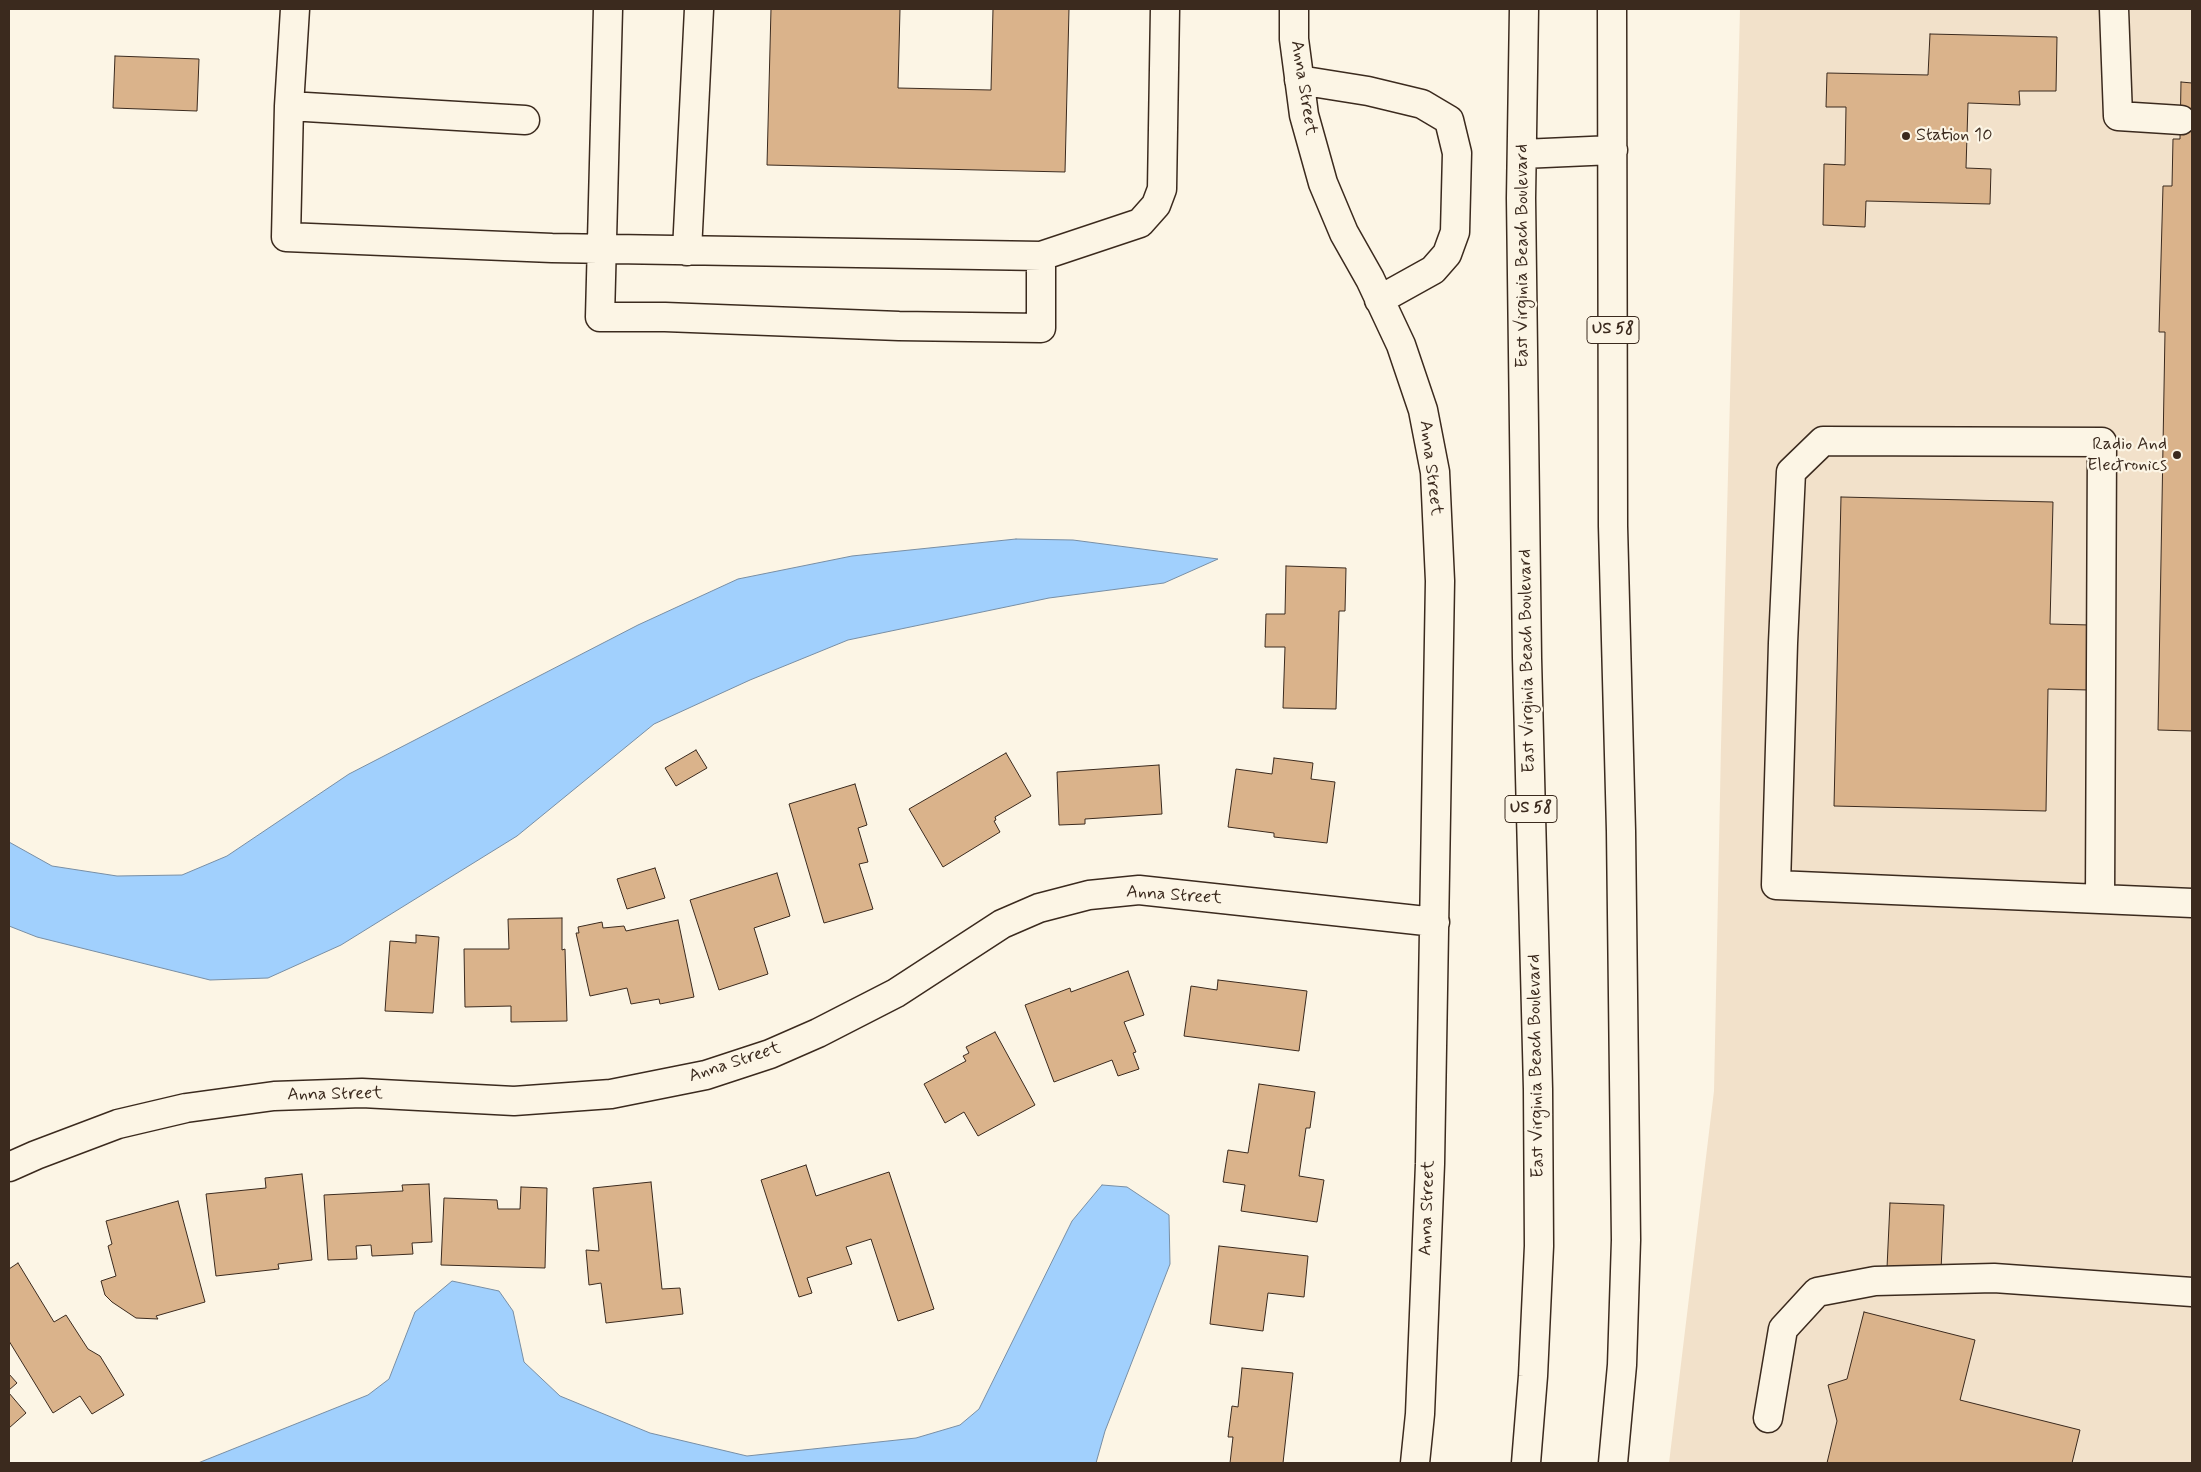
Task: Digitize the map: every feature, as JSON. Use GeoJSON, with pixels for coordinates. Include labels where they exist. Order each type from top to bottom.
{"type":"FeatureCollection","features":[{"type":"Feature","properties":{"kind":"main road"},"geometry":{"type":"LineString","coordinates":[[295,9],[289,106],[286,236],[552,248],[1040,256],[1140,223],[1156,205],[1162,189],[1165,9]]}},
{"type":"Feature","properties":{"kind":"main road"},"geometry":{"type":"LineString","coordinates":[[608,9],[600,317],[665,317],[900,326],[1041,328],[1040,256]]}},
{"type":"Feature","properties":{"kind":"main road"},"geometry":{"type":"LineString","coordinates":[[687,251],[699,9]]}},
{"type":"Feature","properties":{"kind":"main road","name":"Anna Street"},"geometry":{"type":"LineString","coordinates":[[1294,9],[1294,39],[1304,115],[1323,183],[1344,232],[1401,345],[1423,410],[1435,472],[1440,582],[1435,922],[1430,1164],[1420,1414],[1415,1463]]}},
{"type":"Feature","properties":{"kind":"main road","name":"East Virginia Beach Boulevard"},"geometry":{"type":"LineString","coordinates":[[1524,9],[1522,154],[1527,638],[1538,1089],[1539,1246],[1533,1376],[1526,1463]]}},
{"type":"Feature","properties":{"kind":"main road","name":"US 58"},"geometry":{"type":"LineString","coordinates":[[1612,9],[1613,526],[1621,831],[1626,1240],[1622,1365],[1613,1463]]}},
{"type":"Feature","properties":{"kind":"main road"},"geometry":{"type":"LineString","coordinates":[[2114,9],[2118,116],[2181,120]]}},
{"type":"Feature","properties":{"kind":"main road"},"geometry":{"type":"LineString","coordinates":[[1300,80],[1368,91],[1422,104],[1449,120],[1458,153],[1455,232],[1447,254],[1433,270],[1379,300]]}},
{"type":"Feature","properties":{"kind":"main road"},"geometry":{"type":"LineString","coordinates":[[289,106],[525,120]]}},
{"type":"Feature","properties":{"kind":"main road"},"geometry":{"type":"LineString","coordinates":[[1522,154],[1613,150]]}},
{"type":"Feature","properties":{"kind":"main road"},"geometry":{"type":"LineString","coordinates":[[2100,899],[2102,442],[1823,441],[1791,472],[1783,644],[1776,885],[2192,903]]}},
{"type":"Feature","properties":{"kind":"main road","name":"Anna Street"},"geometry":{"type":"LineString","coordinates":[[9,1167],[118,1124],[186,1108],[274,1096],[362,1093],[514,1100],[611,1094],[706,1075],[770,1054],[818,1033],[896,993],[1002,924],[1039,908],[1089,895],[1139,890],[1435,922]]}},
{"type":"Feature","properties":{"kind":"main road"},"geometry":{"type":"LineString","coordinates":[[1768,1418],[1783,1329],[1817,1292],[1875,1281],[1994,1278],[2192,1292]]}},
{"type":"Feature","properties":{"kind":"shaded area"},"geometry":{"type":"Polygon","coordinates":[[[1740,9],[2192,9],[2192,1463],[1669,1463],[1714,1091],[1740,9]]]}},
{"type":"Feature","properties":{"kind":"water"},"geometry":{"type":"Polygon","coordinates":[[[1016,539],[1073,540],[1218,559],[1164,583],[1049,598],[848,640],[750,680],[654,724],[517,836],[341,945],[268,978],[210,980],[37,937],[9,926],[9,842],[52,866],[117,876],[182,875],[227,856],[349,774],[638,625],[738,579],[852,556],[1016,539]]]}},
{"type":"Feature","properties":{"kind":"water"},"geometry":{"type":"Polygon","coordinates":[[[1102,1185],[1127,1187],[1169,1215],[1170,1264],[1105,1431],[1096,1463],[198,1463],[368,1395],[389,1379],[415,1312],[452,1281],[499,1291],[513,1311],[524,1362],[560,1396],[650,1433],[747,1456],[916,1438],[960,1425],[979,1409],[1072,1221],[1102,1185]]]}},
{"type":"Feature","properties":{"kind":"building"},"geometry":{"type":"Polygon","coordinates":[[[771,9],[900,9],[898,88],[991,90],[993,9],[1069,9],[1065,172],[767,165],[771,9]]]}},
{"type":"Feature","properties":{"kind":"building","name":"Station 10"},"geometry":{"type":"Polygon","coordinates":[[[1930,34],[2057,37],[2056,91],[2019,91],[2020,105],[1968,103],[1966,168],[1991,169],[1990,204],[1866,201],[1865,227],[1823,225],[1824,164],[1845,165],[1846,107],[1826,107],[1827,73],[1928,75],[1930,34]]]}},
{"type":"Feature","properties":{"kind":"building"},"geometry":{"type":"Polygon","coordinates":[[[115,56],[199,59],[197,111],[113,108],[115,56]]]}},
{"type":"Feature","properties":{"kind":"building","name":"Radio And Electronics"},"geometry":{"type":"Polygon","coordinates":[[[2181,82],[2192,83],[2192,731],[2158,730],[2165,332],[2159,332],[2163,186],[2172,186],[2173,139],[2180,139],[2181,82]]]}},
{"type":"Feature","properties":{"kind":"building"},"geometry":{"type":"Polygon","coordinates":[[[1841,497],[2053,502],[2050,624],[2090,625],[2089,690],[2048,689],[2046,811],[1834,806],[1841,497]]]}},
{"type":"Feature","properties":{"kind":"building"},"geometry":{"type":"Polygon","coordinates":[[[1286,566],[1346,568],[1345,611],[1339,611],[1336,709],[1283,708],[1285,647],[1265,647],[1266,614],[1285,614],[1286,566]]]}},
{"type":"Feature","properties":{"kind":"building"},"geometry":{"type":"Polygon","coordinates":[[[696,750],[707,768],[676,786],[665,768],[696,750]]]}},
{"type":"Feature","properties":{"kind":"building"},"geometry":{"type":"Polygon","coordinates":[[[1006,753],[1031,796],[995,817],[996,820],[994,821],[1000,832],[943,867],[909,809],[1006,753]]]}},
{"type":"Feature","properties":{"kind":"building"},"geometry":{"type":"Polygon","coordinates":[[[1274,758],[1313,763],[1311,779],[1335,782],[1327,843],[1274,837],[1274,833],[1228,827],[1236,769],[1272,774],[1274,758]]]}},
{"type":"Feature","properties":{"kind":"building"},"geometry":{"type":"Polygon","coordinates":[[[1159,765],[1162,814],[1085,819],[1085,824],[1059,825],[1057,772],[1159,765]]]}},
{"type":"Feature","properties":{"kind":"building"},"geometry":{"type":"Polygon","coordinates":[[[855,784],[867,825],[858,828],[868,862],[859,864],[873,909],[824,923],[789,804],[855,784]]]}},
{"type":"Feature","properties":{"kind":"building"},"geometry":{"type":"Polygon","coordinates":[[[655,868],[665,898],[627,909],[617,879],[655,868]]]}},
{"type":"Feature","properties":{"kind":"building"},"geometry":{"type":"Polygon","coordinates":[[[777,873],[790,916],[754,928],[768,974],[719,990],[690,900],[777,873]]]}},
{"type":"Feature","properties":{"kind":"building"},"geometry":{"type":"Polygon","coordinates":[[[562,918],[562,950],[565,949],[567,1021],[511,1022],[511,1006],[465,1007],[464,949],[509,949],[508,919],[562,918]]]}},
{"type":"Feature","properties":{"kind":"building"},"geometry":{"type":"Polygon","coordinates":[[[678,920],[694,997],[660,1004],[659,999],[631,1004],[627,988],[590,996],[576,933],[579,933],[578,927],[602,922],[603,928],[624,926],[626,931],[678,920]]]}},
{"type":"Feature","properties":{"kind":"building"},"geometry":{"type":"Polygon","coordinates":[[[416,935],[439,937],[433,1013],[385,1011],[390,941],[416,943],[416,935]]]}},
{"type":"Feature","properties":{"kind":"building"},"geometry":{"type":"Polygon","coordinates":[[[1128,971],[1144,1015],[1124,1022],[1136,1052],[1133,1053],[1139,1069],[1118,1076],[1112,1060],[1054,1082],[1025,1005],[1070,988],[1071,992],[1128,971]]]}},
{"type":"Feature","properties":{"kind":"building"},"geometry":{"type":"Polygon","coordinates":[[[1218,980],[1307,991],[1299,1051],[1184,1036],[1191,986],[1217,990],[1218,980]]]}},
{"type":"Feature","properties":{"kind":"building"},"geometry":{"type":"Polygon","coordinates":[[[995,1032],[1035,1105],[978,1136],[964,1112],[945,1123],[924,1084],[966,1061],[963,1056],[969,1053],[966,1047],[995,1032]]]}},
{"type":"Feature","properties":{"kind":"building"},"geometry":{"type":"Polygon","coordinates":[[[1259,1084],[1315,1092],[1310,1128],[1306,1128],[1299,1176],[1324,1180],[1317,1222],[1241,1211],[1245,1185],[1223,1182],[1228,1150],[1248,1153],[1259,1084]]]}},
{"type":"Feature","properties":{"kind":"building"},"geometry":{"type":"Polygon","coordinates":[[[806,1165],[816,1196],[889,1172],[934,1309],[898,1321],[871,1239],[846,1247],[852,1264],[807,1278],[812,1293],[799,1297],[761,1180],[806,1165]]]}},
{"type":"Feature","properties":{"kind":"building"},"geometry":{"type":"Polygon","coordinates":[[[302,1174],[312,1260],[278,1264],[279,1269],[216,1276],[206,1194],[266,1188],[265,1178],[302,1174]]]}},
{"type":"Feature","properties":{"kind":"building"},"geometry":{"type":"Polygon","coordinates":[[[651,1182],[662,1289],[680,1288],[683,1314],[606,1323],[601,1283],[589,1285],[586,1250],[599,1251],[593,1188],[651,1182]]]}},
{"type":"Feature","properties":{"kind":"building"},"geometry":{"type":"Polygon","coordinates":[[[429,1184],[432,1242],[412,1243],[413,1254],[372,1256],[371,1245],[356,1246],[357,1259],[328,1260],[324,1195],[403,1191],[402,1185],[429,1184]]]}},
{"type":"Feature","properties":{"kind":"building"},"geometry":{"type":"Polygon","coordinates":[[[521,1187],[547,1188],[545,1268],[441,1265],[444,1198],[497,1200],[498,1209],[520,1209],[521,1187]]]}},
{"type":"Feature","properties":{"kind":"building"},"geometry":{"type":"Polygon","coordinates":[[[178,1201],[205,1302],[156,1316],[158,1319],[136,1318],[105,1295],[101,1281],[116,1276],[108,1246],[112,1244],[106,1221],[178,1201]]]}},
{"type":"Feature","properties":{"kind":"building"},"geometry":{"type":"Polygon","coordinates":[[[1890,1203],[1944,1205],[1941,1270],[1887,1268],[1890,1203]]]}},
{"type":"Feature","properties":{"kind":"building"},"geometry":{"type":"Polygon","coordinates":[[[1219,1246],[1308,1256],[1304,1297],[1268,1293],[1263,1331],[1210,1324],[1219,1246]]]}},
{"type":"Feature","properties":{"kind":"building"},"geometry":{"type":"Polygon","coordinates":[[[18,1263],[54,1322],[66,1315],[88,1349],[100,1356],[124,1395],[92,1414],[80,1396],[53,1413],[9,1341],[9,1269],[18,1263]]]}},
{"type":"Feature","properties":{"kind":"building"},"geometry":{"type":"Polygon","coordinates":[[[1864,1312],[1975,1340],[1960,1400],[2080,1430],[2072,1463],[1827,1463],[1837,1421],[1828,1385],[1847,1379],[1864,1312]]]}},
{"type":"Feature","properties":{"kind":"building"},"geometry":{"type":"Polygon","coordinates":[[[1242,1368],[1293,1373],[1283,1463],[1230,1463],[1233,1437],[1228,1437],[1232,1406],[1238,1407],[1242,1368]]]}},
{"type":"Feature","properties":{"kind":"building"},"geometry":{"type":"Polygon","coordinates":[[[9,1374],[17,1383],[9,1390],[9,1374]]]}},
{"type":"Feature","properties":{"kind":"building"},"geometry":{"type":"Polygon","coordinates":[[[9,1393],[26,1413],[9,1428],[9,1393]]]}},
{"type":"Feature","properties":{"kind":"place","name":"Station 10"},"geometry":{"type":"Point","coordinates":[1906,136]}},
{"type":"Feature","properties":{"kind":"place","name":"Radio And Electronics"},"geometry":{"type":"Point","coordinates":[2177,455]}}]}
